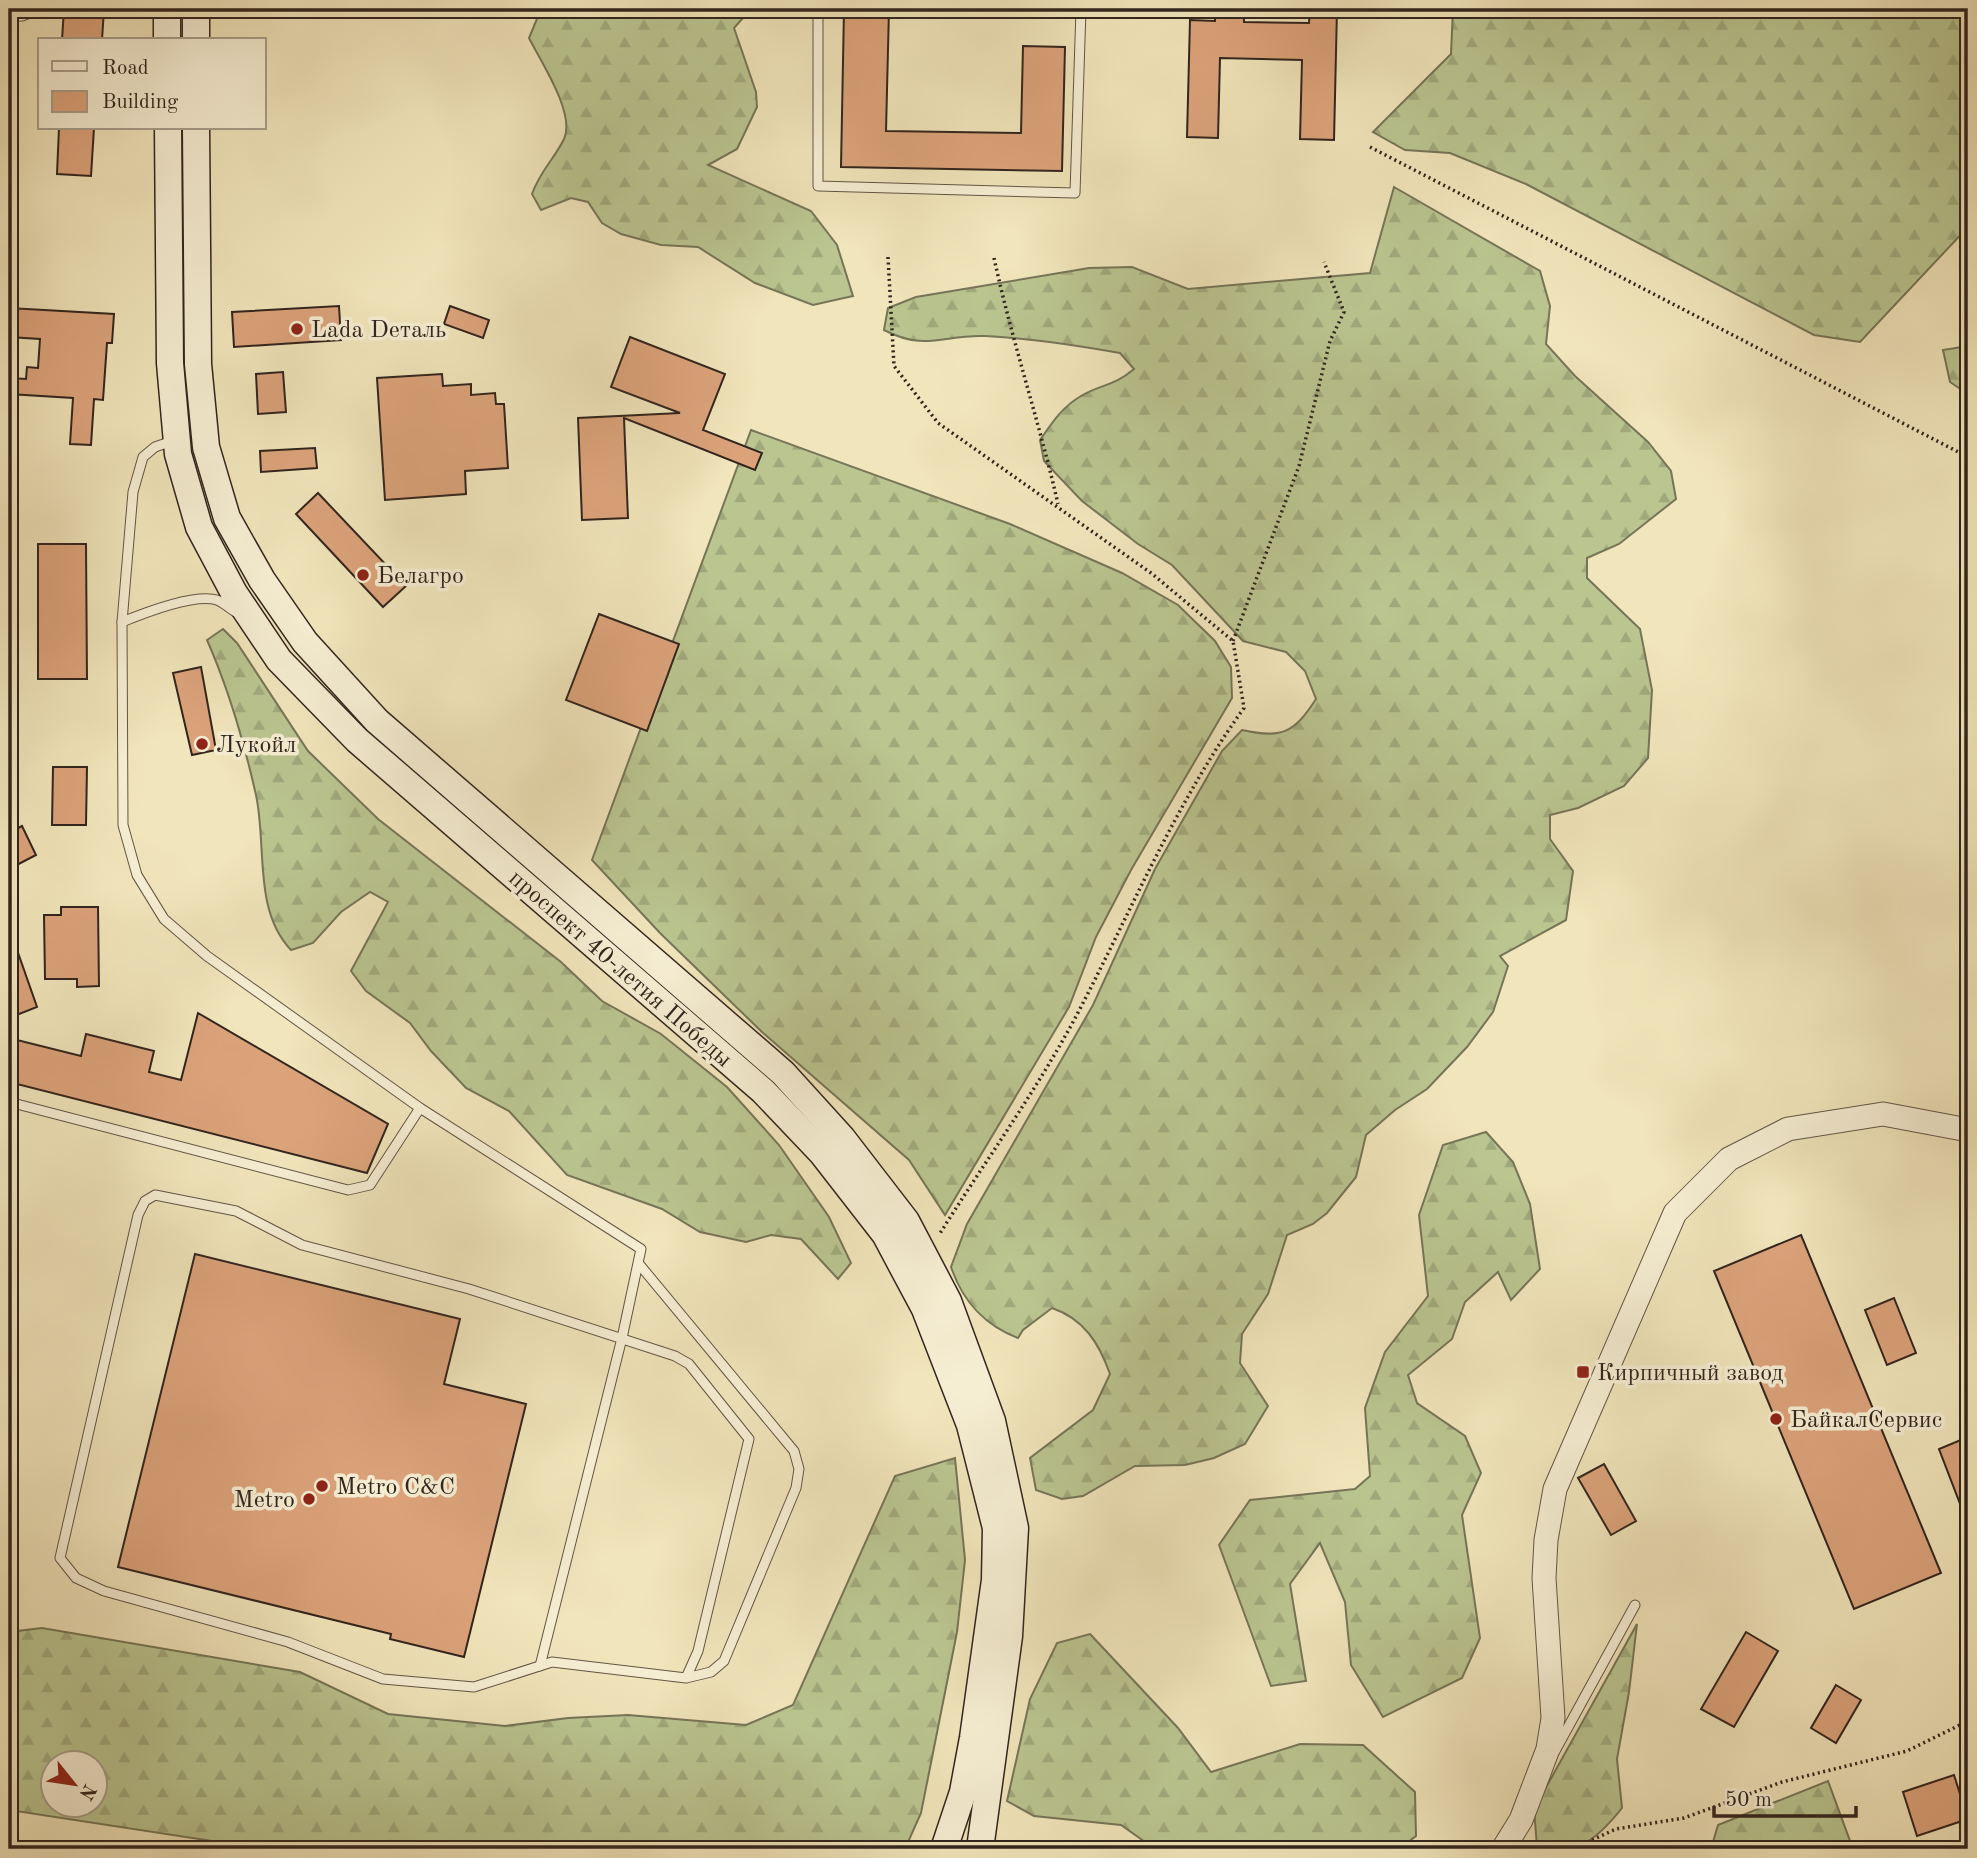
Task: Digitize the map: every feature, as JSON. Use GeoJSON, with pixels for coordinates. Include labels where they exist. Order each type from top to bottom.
{"type":"FeatureCollection","features":[{"type":"Feature","properties":{"kind":"main road"},"geometry":{"type":"LineString","coordinates":[[167,9],[167,38]]}},
{"type":"Feature","properties":{"kind":"main road"},"geometry":{"type":"LineString","coordinates":[[196,9],[196,38]]}},
{"type":"Feature","properties":{"kind":"main road","name":"проспект 40-летия Победы"},"geometry":{"type":"LineString","coordinates":[[168,130],[170,363],[177,439],[199,527],[234,593],[279,660],[357,740],[763,1091],[822,1153],[886,1234],[925,1309],[970,1426],[996,1528],[995,1580],[973,1738],[962,1792],[944,1849]]}},
{"type":"Feature","properties":{"kind":"main road","name":"проспект 40-летия Победы"},"geometry":{"type":"LineString","coordinates":[[197,130],[198,364],[205,434],[227,518],[262,580],[305,642],[377,721],[783,1073],[842,1138],[898,1210],[948,1301],[992,1421],[1015,1528],[1009,1636],[982,1848]]}},
{"type":"Feature","properties":{"kind":"main road"},"geometry":{"type":"LineString","coordinates":[[177,439],[205,434]]}},
{"type":"Feature","properties":{"kind":"street"},"geometry":{"type":"LineString","coordinates":[[1503,1849],[1521,1820],[1537,1781],[1548,1749],[1553,1718],[1544,1578],[1546,1539],[1555,1489],[1675,1213],[1729,1159],[1788,1129],[1883,1114],[1968,1130]]}},
{"type":"Feature","properties":{"kind":"lane"},"geometry":{"type":"LineString","coordinates":[[9,17],[22,16],[40,9]]}},
{"type":"Feature","properties":{"kind":"lane"},"geometry":{"type":"LineString","coordinates":[[817,9],[818,186],[1075,193],[1081,9]]}},
{"type":"Feature","properties":{"kind":"lane"},"geometry":{"type":"LineString","coordinates":[[177,439],[155,447],[143,457],[133,492],[122,622],[123,825],[137,876],[164,919],[207,956],[420,1108],[641,1249],[622,1338],[540,1666]]}},
{"type":"Feature","properties":{"kind":"lane"},"geometry":{"type":"LineString","coordinates":[[122,622],[148,611],[194,600],[217,600],[254,624]]}},
{"type":"Feature","properties":{"kind":"lane"},"geometry":{"type":"LineString","coordinates":[[9,1102],[348,1190],[370,1185],[420,1108]]}},
{"type":"Feature","properties":{"kind":"lane"},"geometry":{"type":"LineString","coordinates":[[639,1264],[794,1451],[799,1469],[796,1488],[724,1661],[711,1672],[686,1678],[552,1662],[474,1687],[383,1679],[288,1642],[104,1591],[76,1578],[60,1558],[138,1215],[145,1201],[155,1195],[236,1211],[302,1245],[468,1289],[684,1360],[750,1439],[698,1651],[686,1678]]}},
{"type":"Feature","properties":{"kind":"lane"},"geometry":{"type":"LineString","coordinates":[[1537,1781],[1635,1605]]}},
{"type":"Feature","properties":{"kind":"path"},"geometry":{"type":"LineString","coordinates":[[1370,147],[1968,457]]}},
{"type":"Feature","properties":{"kind":"path"},"geometry":{"type":"LineString","coordinates":[[888,257],[894,366],[938,423],[1151,573],[1233,641]]}},
{"type":"Feature","properties":{"kind":"path"},"geometry":{"type":"LineString","coordinates":[[994,258],[1007,316],[1038,416],[1059,506]]}},
{"type":"Feature","properties":{"kind":"path"},"geometry":{"type":"LineString","coordinates":[[925,1258],[1083,1003],[1185,802],[1220,742],[1244,708],[1233,641],[1299,466],[1330,341],[1344,312],[1324,262]]}},
{"type":"Feature","properties":{"kind":"path"},"geometry":{"type":"LineString","coordinates":[[1572,1849],[1616,1829],[1684,1818],[1782,1782],[1907,1751],[1968,1721]]}},
{"type":"Feature","properties":{"kind":"green space"},"geometry":{"type":"Polygon","coordinates":[[[541,9],[751,9],[734,28],[756,92],[757,107],[737,149],[708,165],[811,211],[837,245],[853,296],[813,305],[755,283],[698,247],[661,245],[621,234],[602,223],[588,202],[571,198],[541,210],[532,194],[564,139],[566,128],[565,116],[555,87],[529,38],[541,9]]]}},
{"type":"Feature","properties":{"kind":"green space"},"geometry":{"type":"Polygon","coordinates":[[[1453,9],[1968,9],[1968,227],[1860,342],[1814,335],[1526,184],[1450,153],[1405,150],[1373,132],[1451,54],[1453,9]]]}},
{"type":"Feature","properties":{"kind":"green space"},"geometry":{"type":"Polygon","coordinates":[[[1394,187],[1540,271],[1550,306],[1546,344],[1575,376],[1648,442],[1671,471],[1676,499],[1619,544],[1587,558],[1587,578],[1640,629],[1652,690],[1648,758],[1624,786],[1578,808],[1550,815],[1550,839],[1573,871],[1566,920],[1500,956],[1508,966],[1493,1012],[1467,1047],[1427,1089],[1395,1110],[1366,1135],[1356,1177],[1327,1213],[1313,1224],[1287,1235],[1268,1294],[1242,1334],[1240,1363],[1268,1406],[1245,1444],[1214,1458],[1185,1465],[1135,1466],[1083,1496],[1062,1499],[1036,1490],[1030,1458],[1093,1410],[1110,1374],[1101,1352],[1082,1326],[1052,1308],[1023,1330],[1018,1338],[1006,1333],[976,1311],[962,1291],[951,1267],[967,1224],[1093,1005],[1155,869],[1222,751],[1242,730],[1267,734],[1286,731],[1301,719],[1316,699],[1305,671],[1286,652],[1243,641],[1172,565],[1138,544],[1082,501],[1044,461],[1040,440],[1063,410],[1074,400],[1120,379],[1134,369],[1120,353],[1002,337],[912,340],[884,330],[888,308],[916,297],[1089,268],[1132,267],[1188,289],[1370,273],[1394,187]]]}},
{"type":"Feature","properties":{"kind":"green space"},"geometry":{"type":"Polygon","coordinates":[[[1968,346],[1968,394],[1950,382],[1943,350],[1968,346]]]}},
{"type":"Feature","properties":{"kind":"green space"},"geometry":{"type":"Polygon","coordinates":[[[751,430],[1010,524],[1122,573],[1178,605],[1215,641],[1231,667],[1232,698],[1131,870],[1096,937],[1069,1007],[945,1215],[909,1160],[762,1032],[660,933],[592,860],[751,430]]]}},
{"type":"Feature","properties":{"kind":"green space"},"geometry":{"type":"Polygon","coordinates":[[[223,629],[237,643],[308,751],[378,819],[561,962],[602,1001],[661,1034],[727,1087],[779,1145],[829,1217],[851,1263],[838,1279],[801,1239],[771,1235],[746,1242],[700,1232],[662,1209],[567,1175],[509,1111],[466,1088],[431,1051],[410,1023],[366,991],[351,971],[388,902],[370,892],[341,912],[313,943],[291,950],[279,934],[271,916],[263,877],[256,795],[235,716],[207,640],[223,629]]]}},
{"type":"Feature","properties":{"kind":"green space"},"geometry":{"type":"Polygon","coordinates":[[[1486,1132],[1513,1162],[1530,1204],[1540,1269],[1511,1300],[1498,1272],[1465,1302],[1452,1339],[1408,1375],[1417,1403],[1465,1436],[1481,1473],[1462,1515],[1480,1638],[1462,1678],[1383,1717],[1351,1665],[1345,1602],[1320,1543],[1290,1584],[1306,1681],[1271,1686],[1219,1545],[1250,1500],[1355,1489],[1370,1476],[1365,1408],[1385,1352],[1428,1296],[1419,1215],[1443,1145],[1486,1132]]]}},
{"type":"Feature","properties":{"kind":"green space"},"geometry":{"type":"Polygon","coordinates":[[[955,1458],[965,1560],[957,1632],[921,1813],[905,1849],[264,1849],[74,1820],[108,1820],[108,1750],[38,1750],[38,1814],[9,1810],[9,1632],[42,1628],[300,1672],[388,1714],[505,1726],[568,1718],[628,1715],[746,1725],[793,1705],[895,1476],[955,1458]]]}},
{"type":"Feature","properties":{"kind":"green space"},"geometry":{"type":"Polygon","coordinates":[[[1637,1624],[1617,1759],[1622,1808],[1605,1828],[1586,1842],[1564,1850],[1537,1847],[1534,1809],[1637,1624]]]}},
{"type":"Feature","properties":{"kind":"green space"},"geometry":{"type":"Polygon","coordinates":[[[1090,1634],[1178,1728],[1211,1772],[1300,1744],[1363,1745],[1415,1792],[1416,1836],[1399,1849],[1155,1849],[1121,1825],[1034,1816],[1007,1801],[1030,1699],[1057,1643],[1090,1634]]]}},
{"type":"Feature","properties":{"kind":"green space"},"geometry":{"type":"Polygon","coordinates":[[[1828,1781],[1853,1849],[1711,1849],[1718,1825],[1828,1781]]]}},
{"type":"Feature","properties":{"kind":"building"},"geometry":{"type":"Polygon","coordinates":[[[64,9],[104,9],[102,38],[62,38],[64,9]]]}},
{"type":"Feature","properties":{"kind":"building"},"geometry":{"type":"Polygon","coordinates":[[[844,9],[889,9],[886,131],[1021,133],[1023,46],[1065,47],[1062,171],[841,167],[844,9]]]}},
{"type":"Feature","properties":{"kind":"building"},"geometry":{"type":"Polygon","coordinates":[[[1215,9],[1244,9],[1244,22],[1309,23],[1310,9],[1337,9],[1334,140],[1300,139],[1302,60],[1220,58],[1218,138],[1187,137],[1190,20],[1215,21],[1215,9]]]}},
{"type":"Feature","properties":{"kind":"building"},"geometry":{"type":"Polygon","coordinates":[[[59,130],[94,130],[91,176],[57,174],[59,130]]]}},
{"type":"Feature","properties":{"kind":"building"},"geometry":{"type":"Polygon","coordinates":[[[339,306],[341,340],[234,347],[232,312],[339,306]]]}},
{"type":"Feature","properties":{"kind":"building"},"geometry":{"type":"Polygon","coordinates":[[[450,306],[489,320],[483,338],[444,324],[450,306]]]}},
{"type":"Feature","properties":{"kind":"building"},"geometry":{"type":"Polygon","coordinates":[[[9,308],[114,314],[112,343],[107,343],[103,400],[94,399],[91,445],[70,444],[73,398],[9,394],[9,378],[26,379],[27,367],[38,368],[40,339],[9,337],[9,308]]]}},
{"type":"Feature","properties":{"kind":"building"},"geometry":{"type":"Polygon","coordinates":[[[630,337],[725,374],[703,430],[762,453],[755,470],[624,418],[628,518],[582,520],[578,418],[680,413],[611,387],[630,337]]]}},
{"type":"Feature","properties":{"kind":"building"},"geometry":{"type":"Polygon","coordinates":[[[283,372],[286,412],[258,414],[256,374],[283,372]]]}},
{"type":"Feature","properties":{"kind":"building"},"geometry":{"type":"Polygon","coordinates":[[[442,374],[443,386],[471,384],[471,395],[495,393],[496,404],[504,404],[508,468],[465,471],[466,494],[385,500],[377,378],[442,374]]]}},
{"type":"Feature","properties":{"kind":"building"},"geometry":{"type":"Polygon","coordinates":[[[315,448],[317,468],[261,472],[260,451],[315,448]]]}},
{"type":"Feature","properties":{"kind":"building"},"geometry":{"type":"Polygon","coordinates":[[[318,493],[406,586],[383,607],[296,514],[318,493]]]}},
{"type":"Feature","properties":{"kind":"building"},"geometry":{"type":"Polygon","coordinates":[[[38,544],[86,544],[87,679],[38,679],[38,544]]]}},
{"type":"Feature","properties":{"kind":"building"},"geometry":{"type":"Polygon","coordinates":[[[599,614],[679,644],[647,731],[566,700],[599,614]]]}},
{"type":"Feature","properties":{"kind":"building"},"geometry":{"type":"Polygon","coordinates":[[[201,667],[216,750],[192,755],[173,673],[201,667]]]}},
{"type":"Feature","properties":{"kind":"building"},"geometry":{"type":"Polygon","coordinates":[[[53,767],[87,767],[86,825],[52,825],[53,767]]]}},
{"type":"Feature","properties":{"kind":"building"},"geometry":{"type":"Polygon","coordinates":[[[22,826],[36,855],[9,869],[9,833],[22,826]]]}},
{"type":"Feature","properties":{"kind":"building"},"geometry":{"type":"Polygon","coordinates":[[[61,907],[98,907],[99,986],[77,987],[77,979],[45,979],[44,915],[61,915],[61,907]]]}},
{"type":"Feature","properties":{"kind":"building"},"geometry":{"type":"Polygon","coordinates":[[[9,927],[37,1007],[9,1018],[9,927]]]}},
{"type":"Feature","properties":{"kind":"building"},"geometry":{"type":"Polygon","coordinates":[[[198,1013],[388,1124],[367,1173],[9,1082],[9,1038],[81,1056],[86,1034],[154,1051],[149,1072],[181,1080],[198,1013]]]}},
{"type":"Feature","properties":{"kind":"building"},"geometry":{"type":"Polygon","coordinates":[[[1801,1235],[1941,1573],[1854,1609],[1714,1271],[1801,1235]]]}},
{"type":"Feature","properties":{"kind":"building","name":"Metro C&C"},"geometry":{"type":"Polygon","coordinates":[[[195,1254],[460,1319],[444,1384],[526,1404],[464,1657],[390,1639],[391,1634],[118,1567],[195,1254]]]}},
{"type":"Feature","properties":{"kind":"building"},"geometry":{"type":"Polygon","coordinates":[[[1894,1298],[1916,1353],[1887,1365],[1865,1310],[1894,1298]]]}},
{"type":"Feature","properties":{"kind":"building"},"geometry":{"type":"Polygon","coordinates":[[[1968,1437],[1968,1521],[1967,1522],[1939,1449],[1968,1437]]]}},
{"type":"Feature","properties":{"kind":"building"},"geometry":{"type":"Polygon","coordinates":[[[1604,1464],[1636,1521],[1611,1535],[1578,1478],[1604,1464]]]}},
{"type":"Feature","properties":{"kind":"building"},"geometry":{"type":"Polygon","coordinates":[[[1746,1632],[1778,1651],[1734,1727],[1701,1709],[1746,1632]]]}},
{"type":"Feature","properties":{"kind":"building"},"geometry":{"type":"Polygon","coordinates":[[[1836,1685],[1861,1700],[1836,1743],[1811,1728],[1836,1685]]]}},
{"type":"Feature","properties":{"kind":"building"},"geometry":{"type":"Polygon","coordinates":[[[1954,1775],[1968,1819],[1917,1836],[1903,1792],[1954,1775]]]}},
{"type":"Feature","properties":{"kind":"place","name":"Lada Dеталь"},"geometry":{"type":"Point","coordinates":[297,329]}},
{"type":"Feature","properties":{"kind":"place","name":"Белагро"},"geometry":{"type":"Point","coordinates":[363,575]}},
{"type":"Feature","properties":{"kind":"place","name":"Лукойл"},"geometry":{"type":"Point","coordinates":[202,744]}},
{"type":"Feature","properties":{"kind":"place","name":"Кирпичный завод"},"geometry":{"type":"Point","coordinates":[1583,1372]}},
{"type":"Feature","properties":{"kind":"place","name":"БайкалСервис"},"geometry":{"type":"Point","coordinates":[1776,1419]}},
{"type":"Feature","properties":{"kind":"place","name":"Metro C&C"},"geometry":{"type":"Point","coordinates":[322,1486]}},
{"type":"Feature","properties":{"kind":"place","name":"Metro"},"geometry":{"type":"Point","coordinates":[309,1499]}}]}
